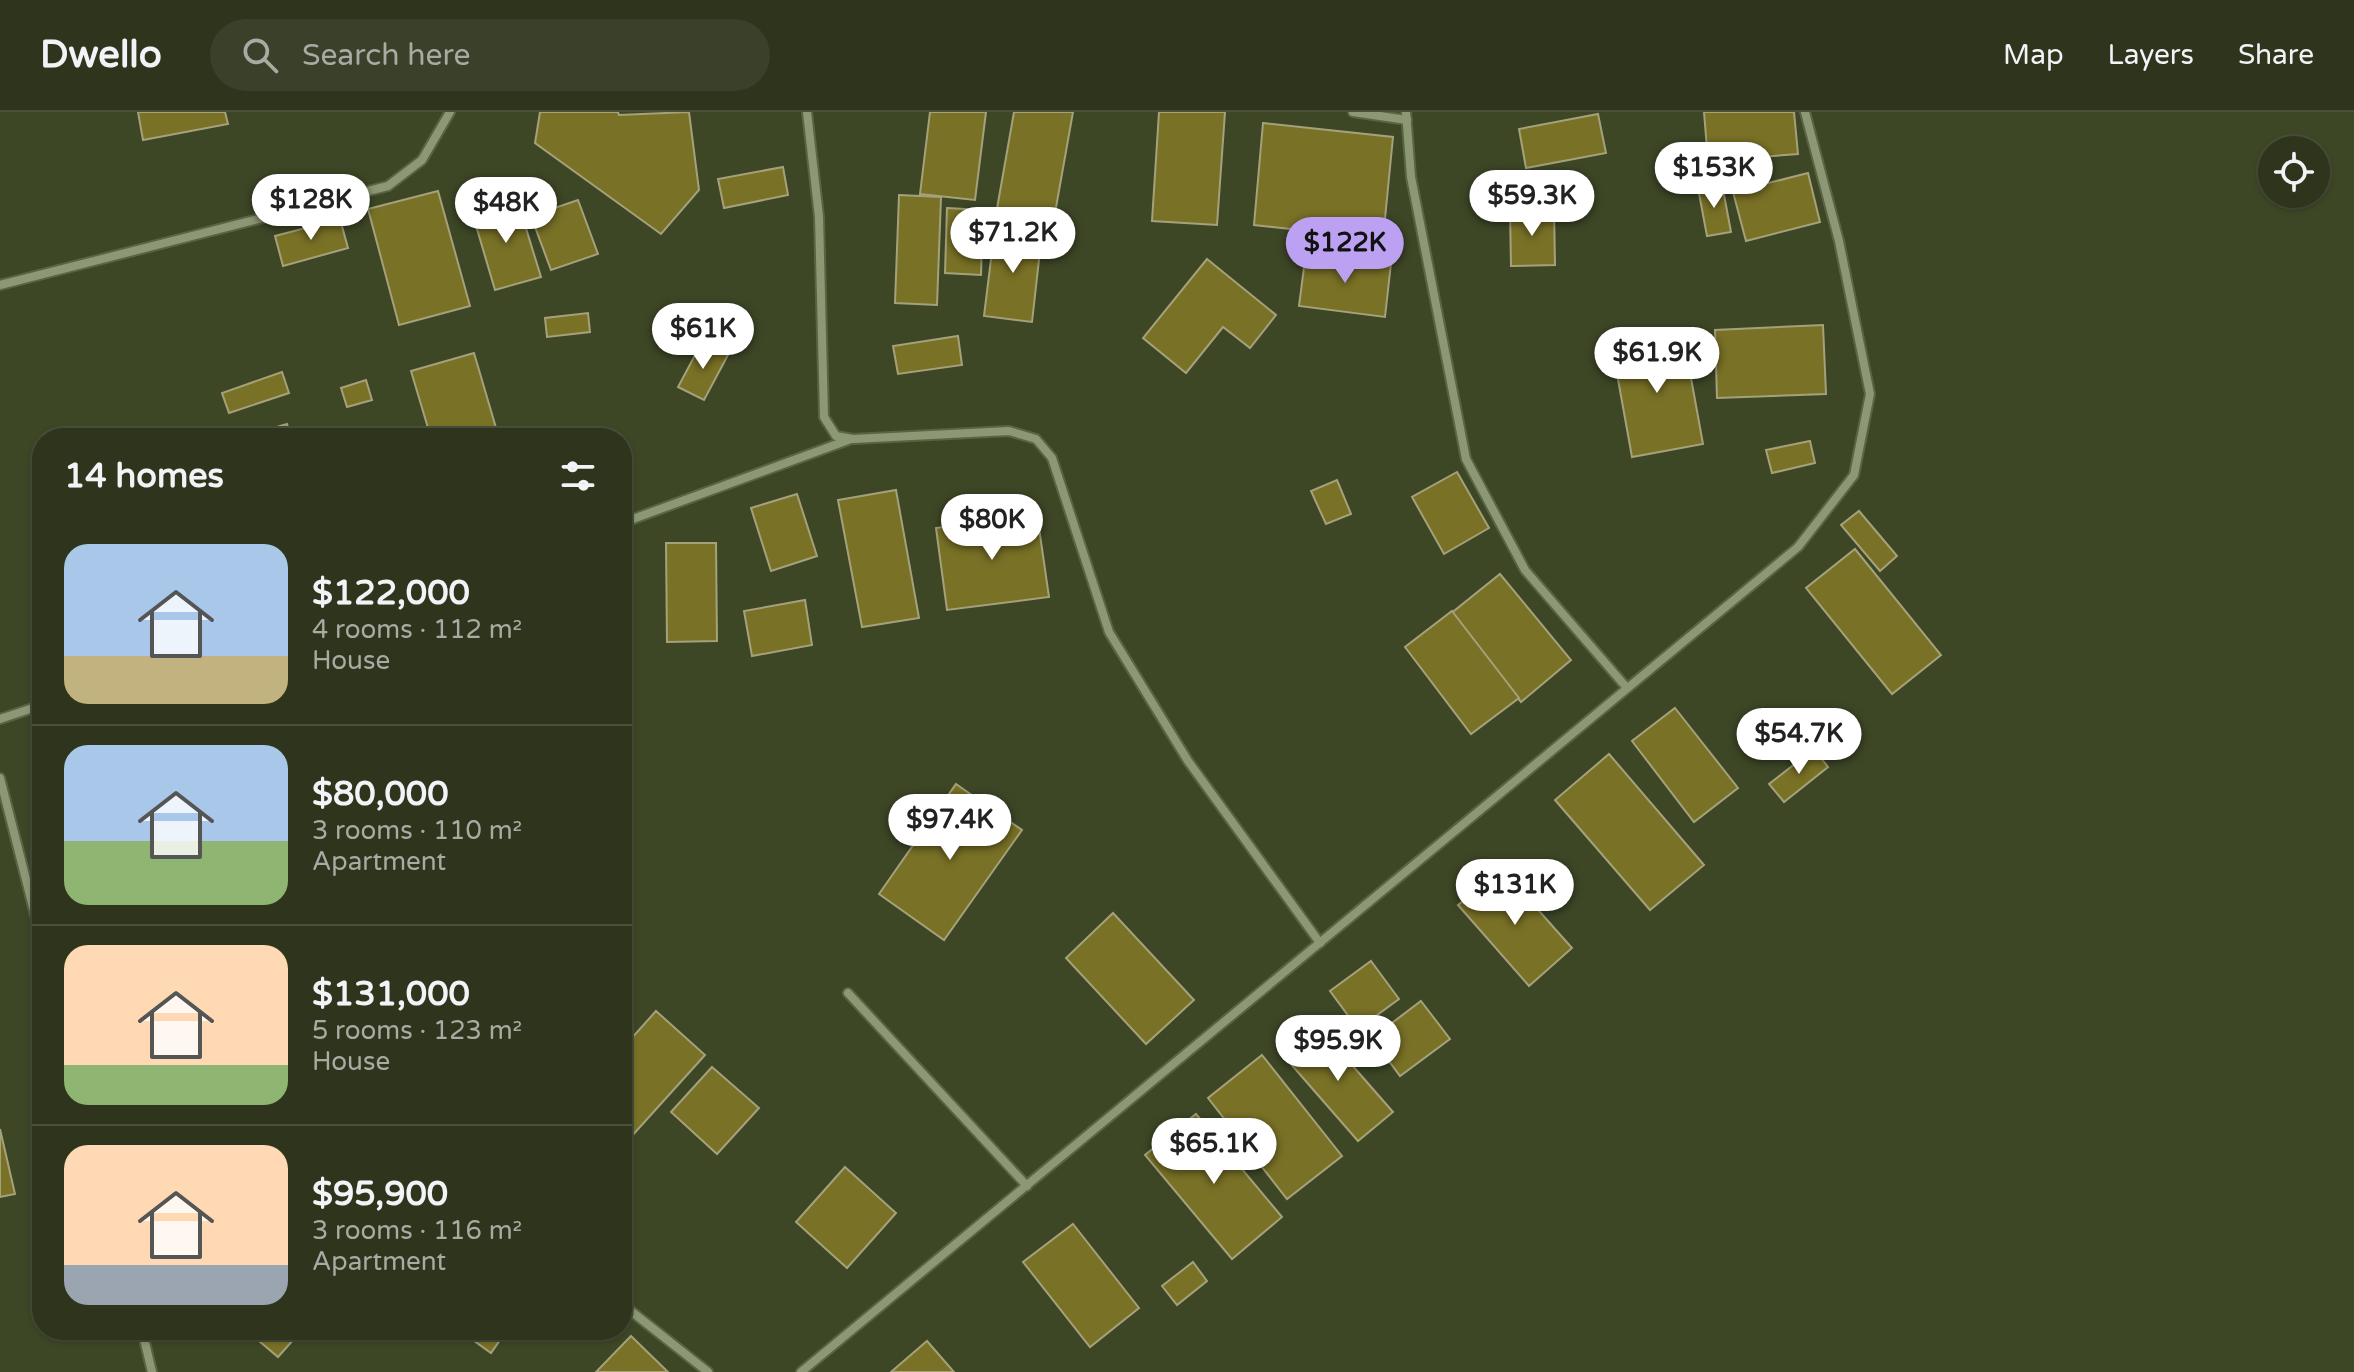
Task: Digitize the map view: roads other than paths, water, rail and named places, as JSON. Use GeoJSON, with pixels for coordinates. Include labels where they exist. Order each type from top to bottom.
{"type":"FeatureCollection","features":[{"type":"Feature","properties":{"kind":"street"},"geometry":{"type":"LineString","coordinates":[[0,285],[388,186],[422,160],[450,112]]}},
{"type":"Feature","properties":{"kind":"street"},"geometry":{"type":"LineString","coordinates":[[807,112],[819,217],[824,417],[836,436],[853,439],[1009,431],[1036,439],[1052,458],[1109,632],[1188,761],[1320,943]]}},
{"type":"Feature","properties":{"kind":"street"},"geometry":{"type":"LineString","coordinates":[[1353,112],[1407,116],[1411,177],[1466,459],[1525,570],[1627,688]]}},
{"type":"Feature","properties":{"kind":"street"},"geometry":{"type":"LineString","coordinates":[[801,1372],[1798,547],[1854,475],[1870,394],[1839,241],[1805,112]]}},
{"type":"Feature","properties":{"kind":"street"},"geometry":{"type":"LineString","coordinates":[[632,519],[853,439]]}},
{"type":"Feature","properties":{"kind":"street"},"geometry":{"type":"LineString","coordinates":[[0,719],[32,708]]}},
{"type":"Feature","properties":{"kind":"street"},"geometry":{"type":"LineString","coordinates":[[0,778],[32,903]]}},
{"type":"Feature","properties":{"kind":"street"},"geometry":{"type":"LineString","coordinates":[[848,993],[1027,1186]]}},
{"type":"Feature","properties":{"kind":"street"},"geometry":{"type":"LineString","coordinates":[[632,1312],[708,1372]]}},
{"type":"Feature","properties":{"kind":"street"},"geometry":{"type":"LineString","coordinates":[[144,1340],[152,1372]]}}]}
